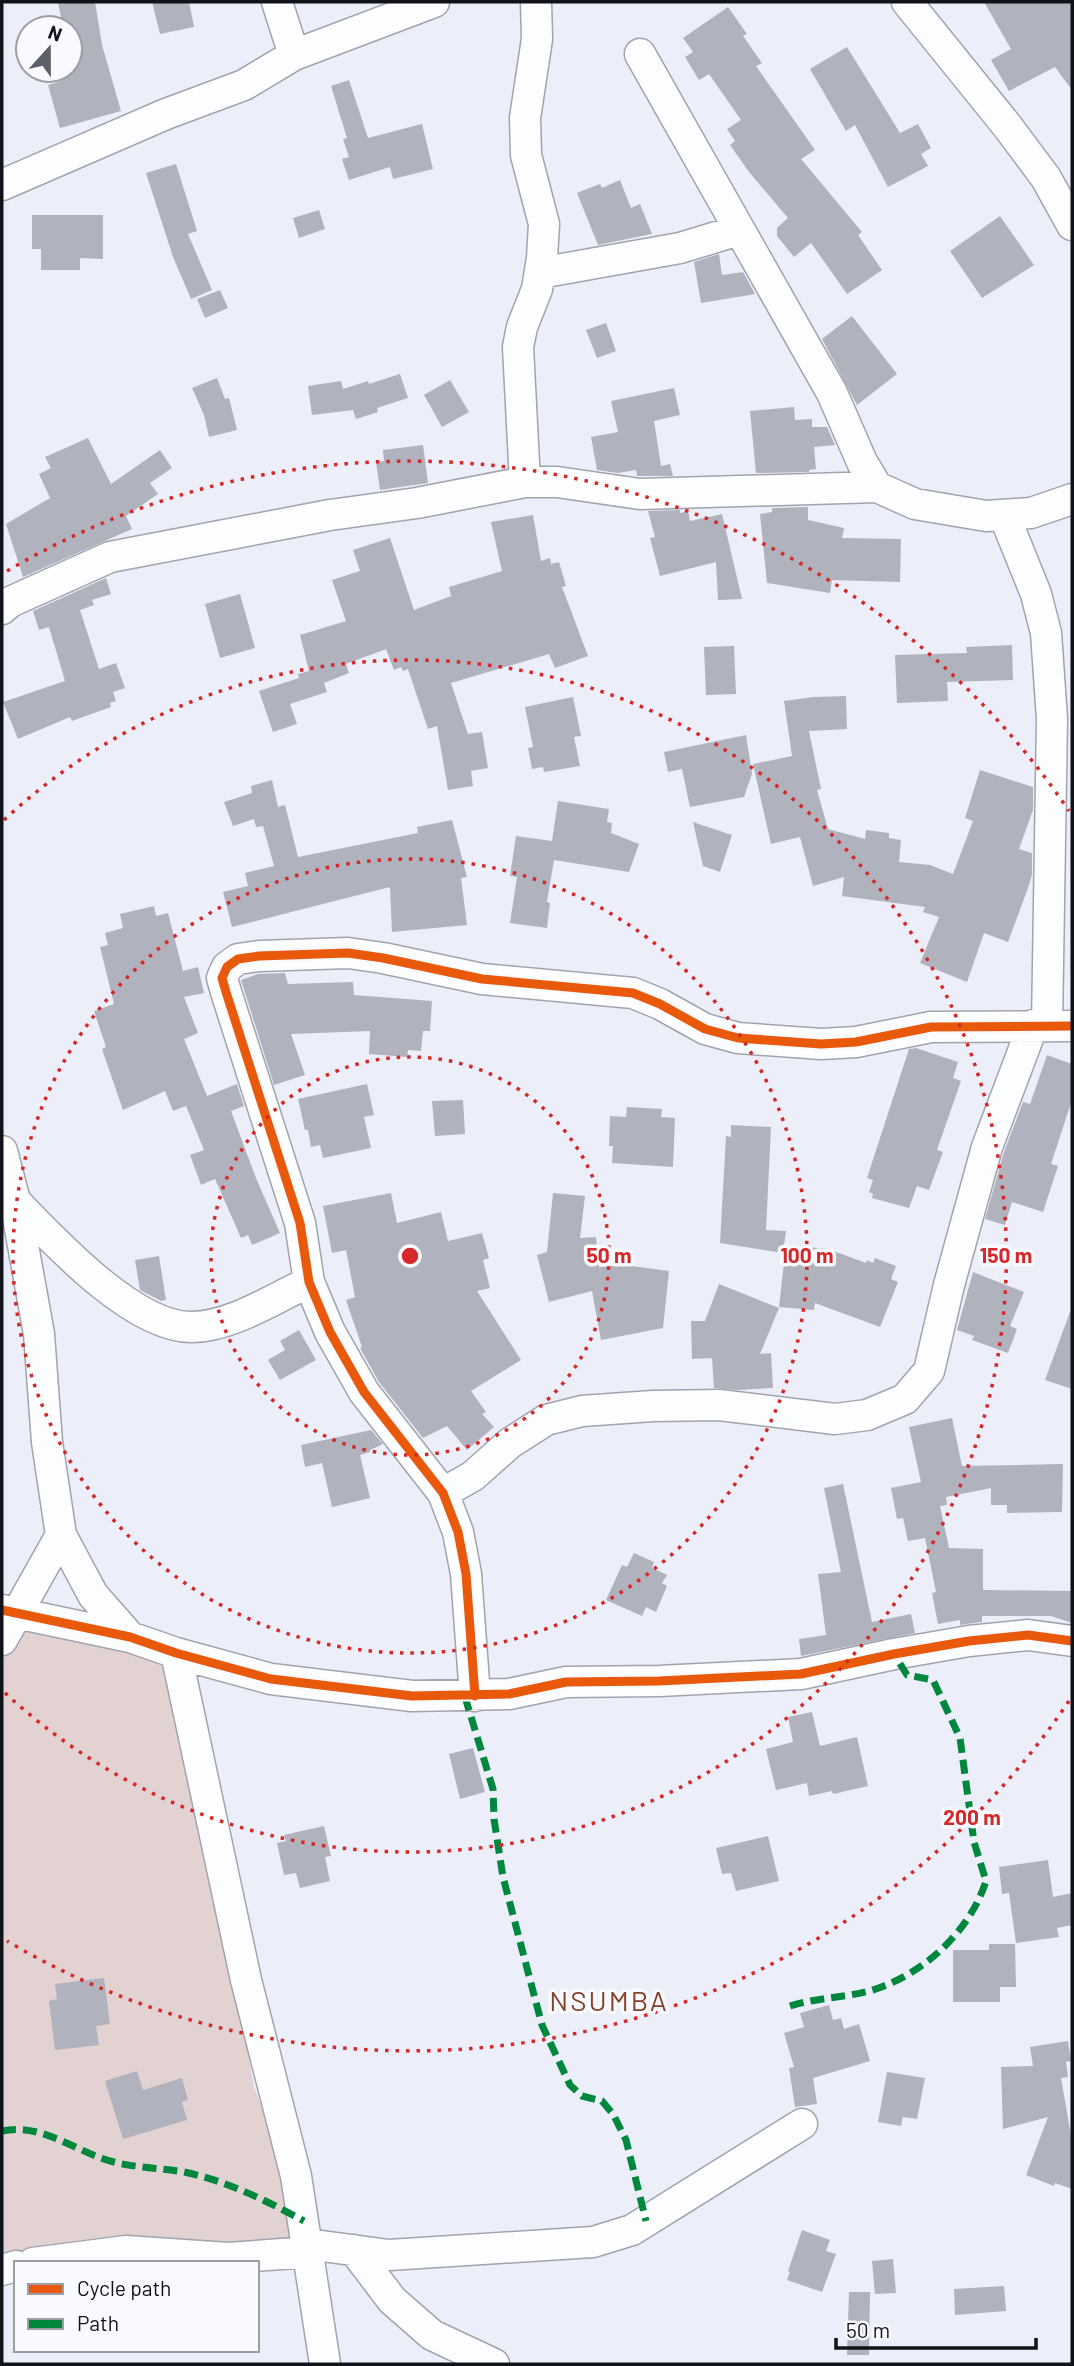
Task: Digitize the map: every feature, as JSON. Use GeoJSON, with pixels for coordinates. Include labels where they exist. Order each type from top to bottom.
{"type":"FeatureCollection","features":[{"type":"Feature","properties":{"kind":"street"},"geometry":{"type":"LineString","coordinates":[[277,2],[294,55]]}},
{"type":"Feature","properties":{"kind":"street"},"geometry":{"type":"LineString","coordinates":[[2,185],[166,114],[244,85],[294,55],[434,2]]}},
{"type":"Feature","properties":{"kind":"street"},"geometry":{"type":"LineString","coordinates":[[525,482],[518,347],[522,327],[537,289],[544,224],[526,155],[525,118],[537,39],[536,2]]}},
{"type":"Feature","properties":{"kind":"street"},"geometry":{"type":"LineString","coordinates":[[907,2],[1046,178],[1072,225]]}},
{"type":"Feature","properties":{"kind":"street"},"geometry":{"type":"LineString","coordinates":[[640,54],[832,393],[862,462],[877,487]]}},
{"type":"Feature","properties":{"kind":"street"},"geometry":{"type":"LineString","coordinates":[[540,273],[680,248],[739,230]]}},
{"type":"Feature","properties":{"kind":"street"},"geometry":{"type":"LineString","coordinates":[[2,609],[22,597],[110,557],[330,515],[525,482],[557,482],[640,494],[877,487],[915,504],[986,516],[1031,513],[1072,499]]}},
{"type":"Feature","properties":{"kind":"street"},"geometry":{"type":"LineString","coordinates":[[443,1493],[473,1476],[510,1443],[545,1420],[582,1411],[653,1406],[719,1405],[835,1419],[867,1415],[905,1399],[929,1371],[949,1285],[988,1147],[1051,1025],[1052,719],[1046,633],[1036,594],[1004,515]]}},
{"type":"Feature","properties":{"kind":"street"},"geometry":{"type":"LineString","coordinates":[[475,1696],[466,1574],[458,1532],[443,1493],[364,1392],[330,1332],[309,1282],[300,1223],[222,978],[227,967],[238,959],[259,956],[348,953],[482,979],[633,993],[660,1004],[705,1029],[738,1038],[821,1045],[856,1042],[931,1027],[1051,1025]]}},
{"type":"Feature","properties":{"kind":"street"},"geometry":{"type":"LineString","coordinates":[[2,1151],[8,1204],[39,1334],[47,1442],[61,1535],[93,1595],[130,1637]]}},
{"type":"Feature","properties":{"kind":"street"},"geometry":{"type":"LineString","coordinates":[[8,1204],[70,1257],[153,1319],[190,1327],[227,1321],[309,1282]]}},
{"type":"Feature","properties":{"kind":"street"},"geometry":{"type":"LineString","coordinates":[[61,1535],[6,1621],[130,1637],[176,1653],[271,1679],[412,1696],[509,1694],[566,1682],[659,1681],[802,1674],[969,1641],[1028,1635],[1072,1641]]}},
{"type":"Feature","properties":{"kind":"street"},"geometry":{"type":"LineString","coordinates":[[176,1653],[246,1980],[296,2176],[325,2364]]}},
{"type":"Feature","properties":{"kind":"street"},"geometry":{"type":"LineString","coordinates":[[48,2261],[126,2251],[228,2258],[308,2248],[389,2255],[593,2242],[632,2230],[802,2124]]}},
{"type":"Feature","properties":{"kind":"street"},"geometry":{"type":"LineString","coordinates":[[354,2250],[392,2300],[432,2335],[494,2364]]}},
{"type":"Feature","properties":{"kind":"shaded area"},"geometry":{"type":"Polygon","coordinates":[[[2,1611],[179,1654],[254,2087],[291,2185],[291,2246],[85,2261],[14,2261],[14,2266],[2,2267],[2,1611]]]}},
{"type":"Feature","properties":{"kind":"building"},"geometry":{"type":"Polygon","coordinates":[[[58,2],[95,2],[102,45],[121,111],[60,128],[48,85],[84,84],[84,14],[60,14],[58,2]]]}},
{"type":"Feature","properties":{"kind":"building"},"geometry":{"type":"Polygon","coordinates":[[[152,2],[189,2],[194,27],[160,34],[152,2]]]}},
{"type":"Feature","properties":{"kind":"building"},"geometry":{"type":"Polygon","coordinates":[[[984,2],[1072,2],[1072,90],[1055,67],[1009,91],[991,60],[1011,49],[984,2]]]}},
{"type":"Feature","properties":{"kind":"building"},"geometry":{"type":"Polygon","coordinates":[[[728,7],[747,34],[743,36],[762,63],[756,66],[815,150],[801,159],[862,232],[858,235],[882,270],[847,294],[811,243],[794,257],[777,236],[777,228],[788,218],[730,145],[735,141],[727,129],[741,120],[709,74],[699,80],[685,57],[693,52],[683,38],[728,7]]]}},
{"type":"Feature","properties":{"kind":"building"},"geometry":{"type":"Polygon","coordinates":[[[847,47],[900,133],[918,124],[931,148],[921,154],[928,166],[888,187],[855,125],[846,131],[810,69],[847,47]]]}},
{"type":"Feature","properties":{"kind":"building"},"geometry":{"type":"Polygon","coordinates":[[[349,80],[368,138],[422,124],[433,169],[393,179],[390,167],[349,180],[342,159],[349,157],[343,139],[347,138],[331,86],[349,80]]]}},
{"type":"Feature","properties":{"kind":"building"},"geometry":{"type":"Polygon","coordinates":[[[176,164],[197,231],[188,234],[212,290],[191,299],[173,257],[146,173],[176,164]]]}},
{"type":"Feature","properties":{"kind":"building"},"geometry":{"type":"Polygon","coordinates":[[[620,180],[631,208],[640,204],[652,234],[598,245],[577,193],[600,184],[602,188],[620,180]]]}},
{"type":"Feature","properties":{"kind":"building"},"geometry":{"type":"Polygon","coordinates":[[[319,210],[325,229],[299,238],[293,218],[319,210]]]}},
{"type":"Feature","properties":{"kind":"building"},"geometry":{"type":"Polygon","coordinates":[[[32,215],[103,215],[103,259],[80,258],[80,270],[41,270],[41,249],[32,249],[32,215]]]}},
{"type":"Feature","properties":{"kind":"building"},"geometry":{"type":"Polygon","coordinates":[[[1000,216],[1034,265],[982,298],[950,251],[1000,216]]]}},
{"type":"Feature","properties":{"kind":"building"},"geometry":{"type":"Polygon","coordinates":[[[719,254],[722,275],[743,272],[755,294],[701,303],[694,262],[719,254]]]}},
{"type":"Feature","properties":{"kind":"building"},"geometry":{"type":"Polygon","coordinates":[[[220,290],[228,308],[205,318],[197,299],[220,290]]]}},
{"type":"Feature","properties":{"kind":"building"},"geometry":{"type":"Polygon","coordinates":[[[852,316],[897,374],[857,405],[822,339],[852,316]]]}},
{"type":"Feature","properties":{"kind":"building"},"geometry":{"type":"Polygon","coordinates":[[[606,323],[616,351],[597,358],[586,330],[606,323]]]}},
{"type":"Feature","properties":{"kind":"building"},"geometry":{"type":"Polygon","coordinates":[[[400,374],[408,398],[377,408],[378,412],[356,419],[353,410],[312,415],[308,386],[341,381],[343,389],[400,374]]]}},
{"type":"Feature","properties":{"kind":"building"},"geometry":{"type":"Polygon","coordinates":[[[217,378],[225,399],[229,398],[237,430],[209,437],[204,415],[192,388],[217,378]]]}},
{"type":"Feature","properties":{"kind":"building"},"geometry":{"type":"Polygon","coordinates":[[[450,380],[469,412],[442,427],[424,395],[450,380]]]}},
{"type":"Feature","properties":{"kind":"building"},"geometry":{"type":"Polygon","coordinates":[[[674,388],[680,415],[654,421],[661,466],[670,464],[673,476],[637,476],[636,470],[618,473],[597,470],[591,437],[618,432],[611,401],[674,388]]]}},
{"type":"Feature","properties":{"kind":"building"},"geometry":{"type":"Polygon","coordinates":[[[794,407],[795,420],[812,419],[812,427],[827,427],[835,445],[814,447],[816,469],[809,472],[756,473],[750,411],[794,407]]]}},
{"type":"Feature","properties":{"kind":"building"},"geometry":{"type":"Polygon","coordinates":[[[88,438],[111,484],[160,450],[172,468],[150,483],[158,494],[126,516],[132,529],[23,577],[6,524],[50,498],[39,474],[51,468],[45,457],[88,438]]]}},
{"type":"Feature","properties":{"kind":"building"},"geometry":{"type":"Polygon","coordinates":[[[423,445],[428,483],[380,490],[376,462],[384,461],[383,450],[423,445]]]}},
{"type":"Feature","properties":{"kind":"building"},"geometry":{"type":"Polygon","coordinates":[[[808,507],[808,520],[844,528],[842,538],[901,539],[900,582],[832,580],[830,593],[767,583],[760,514],[772,512],[772,508],[808,507]]]}},
{"type":"Feature","properties":{"kind":"building"},"geometry":{"type":"Polygon","coordinates":[[[680,510],[680,513],[688,511],[690,521],[722,514],[742,599],[718,600],[716,562],[660,576],[650,538],[655,537],[648,511],[680,510]]]}},
{"type":"Feature","properties":{"kind":"building"},"geometry":{"type":"Polygon","coordinates":[[[533,515],[541,561],[550,558],[551,564],[559,562],[566,586],[562,587],[588,656],[555,668],[549,654],[451,683],[468,734],[482,732],[488,768],[471,771],[473,786],[448,790],[437,726],[428,729],[408,669],[403,671],[401,667],[394,670],[386,649],[346,664],[349,673],[324,683],[327,692],[290,704],[297,724],[273,732],[259,691],[299,678],[298,674],[309,671],[300,635],[346,621],[332,580],[360,571],[353,550],[390,538],[414,610],[451,596],[449,587],[502,571],[491,522],[533,515]]]}},
{"type":"Feature","properties":{"kind":"building"},"geometry":{"type":"Polygon","coordinates":[[[106,578],[111,594],[92,600],[94,605],[80,610],[99,669],[116,663],[125,688],[113,692],[116,701],[110,703],[111,707],[72,721],[70,717],[18,739],[3,702],[65,681],[49,627],[39,630],[33,611],[106,578]]]}},
{"type":"Feature","properties":{"kind":"building"},"geometry":{"type":"Polygon","coordinates":[[[240,594],[255,648],[220,658],[205,604],[240,594]]]}},
{"type":"Feature","properties":{"kind":"building"},"geometry":{"type":"Polygon","coordinates":[[[1012,645],[1013,680],[947,682],[948,701],[897,703],[895,655],[967,653],[966,647],[1012,645]]]}},
{"type":"Feature","properties":{"kind":"building"},"geometry":{"type":"Polygon","coordinates":[[[734,646],[736,694],[706,695],[704,647],[734,646]]]}},
{"type":"Feature","properties":{"kind":"building"},"geometry":{"type":"Polygon","coordinates":[[[846,696],[847,729],[809,731],[821,789],[817,790],[828,829],[865,839],[866,830],[889,833],[889,838],[901,840],[899,862],[930,865],[953,874],[973,821],[965,818],[980,770],[1033,787],[1033,810],[1019,849],[1032,853],[1032,875],[1028,888],[1008,942],[984,933],[967,982],[920,963],[939,917],[923,912],[925,907],[842,896],[844,877],[813,886],[800,837],[771,844],[753,764],[792,756],[784,701],[846,696]]]}},
{"type":"Feature","properties":{"kind":"building"},"geometry":{"type":"Polygon","coordinates":[[[573,697],[581,736],[574,737],[580,766],[544,772],[543,767],[532,769],[528,748],[533,747],[525,707],[573,697]]]}},
{"type":"Feature","properties":{"kind":"building"},"geometry":{"type":"Polygon","coordinates":[[[746,735],[752,774],[744,797],[690,807],[682,769],[668,772],[664,752],[746,735]]]}},
{"type":"Feature","properties":{"kind":"building"},"geometry":{"type":"Polygon","coordinates":[[[272,780],[278,807],[285,805],[298,857],[418,833],[417,827],[452,820],[467,877],[461,878],[467,925],[392,932],[390,887],[232,927],[223,892],[248,886],[245,873],[274,866],[263,826],[256,827],[254,819],[233,826],[224,802],[252,793],[251,786],[272,780]]]}},
{"type":"Feature","properties":{"kind":"building"},"geometry":{"type":"Polygon","coordinates":[[[558,801],[609,809],[607,822],[612,823],[611,833],[639,844],[629,872],[554,860],[547,902],[550,903],[547,928],[510,923],[517,877],[510,876],[516,836],[552,841],[558,801]]]}},
{"type":"Feature","properties":{"kind":"building"},"geometry":{"type":"Polygon","coordinates":[[[693,822],[732,835],[720,872],[703,866],[693,822]]]}},
{"type":"Feature","properties":{"kind":"building"},"geometry":{"type":"Polygon","coordinates":[[[154,906],[156,916],[168,913],[183,971],[198,967],[204,993],[184,997],[198,1033],[184,1039],[207,1096],[237,1084],[244,1106],[231,1111],[280,1233],[252,1245],[248,1235],[241,1238],[215,1179],[201,1185],[190,1155],[204,1150],[186,1106],[173,1111],[165,1091],[123,1110],[102,1049],[106,1047],[94,1011],[114,1004],[100,947],[108,945],[105,933],[123,928],[120,914],[154,906]]]}},
{"type":"Feature","properties":{"kind":"building"},"geometry":{"type":"Polygon","coordinates":[[[285,973],[288,984],[353,982],[354,995],[432,1001],[430,1031],[423,1031],[421,1051],[408,1050],[407,1057],[369,1054],[370,1031],[291,1034],[305,1075],[274,1085],[241,980],[258,974],[285,973]]]}},
{"type":"Feature","properties":{"kind":"building"},"geometry":{"type":"Polygon","coordinates":[[[916,1048],[958,1062],[953,1078],[961,1081],[937,1150],[943,1152],[929,1190],[917,1186],[909,1208],[872,1198],[873,1194],[869,1192],[873,1180],[867,1178],[909,1049],[916,1048]]]}},
{"type":"Feature","properties":{"kind":"building"},"geometry":{"type":"Polygon","coordinates":[[[1047,1055],[1072,1064],[1072,1100],[1051,1164],[1058,1166],[1043,1212],[1012,1202],[1005,1225],[985,1219],[1004,1152],[1023,1102],[1030,1104],[1047,1055]]]}},
{"type":"Feature","properties":{"kind":"building"},"geometry":{"type":"Polygon","coordinates":[[[367,1084],[374,1115],[364,1117],[371,1148],[323,1158],[320,1145],[311,1147],[298,1099],[367,1084]]]}},
{"type":"Feature","properties":{"kind":"building"},"geometry":{"type":"Polygon","coordinates":[[[463,1100],[465,1134],[435,1136],[432,1101],[463,1100]]]}},
{"type":"Feature","properties":{"kind":"building"},"geometry":{"type":"Polygon","coordinates":[[[627,1107],[662,1109],[661,1117],[675,1118],[673,1167],[612,1163],[613,1146],[609,1146],[610,1116],[626,1117],[627,1107]]]}},
{"type":"Feature","properties":{"kind":"building"},"geometry":{"type":"Polygon","coordinates":[[[731,1125],[771,1127],[766,1230],[786,1231],[783,1253],[720,1243],[726,1136],[731,1137],[731,1125]]]}},
{"type":"Feature","properties":{"kind":"building"},"geometry":{"type":"Polygon","coordinates":[[[391,1193],[397,1223],[441,1212],[448,1241],[482,1233],[489,1258],[483,1260],[490,1288],[477,1291],[521,1360],[471,1391],[486,1412],[482,1414],[494,1427],[467,1450],[447,1426],[423,1438],[379,1382],[360,1348],[362,1347],[346,1300],[355,1297],[346,1250],[332,1253],[323,1206],[391,1193]]]}},
{"type":"Feature","properties":{"kind":"building"},"geometry":{"type":"Polygon","coordinates":[[[553,1193],[585,1196],[580,1238],[596,1237],[599,1267],[624,1265],[669,1271],[663,1328],[601,1340],[592,1291],[549,1302],[537,1255],[547,1252],[553,1193]]]}},
{"type":"Feature","properties":{"kind":"building"},"geometry":{"type":"Polygon","coordinates":[[[786,1245],[828,1249],[866,1263],[867,1260],[873,1263],[875,1258],[896,1266],[891,1279],[898,1282],[880,1327],[815,1303],[814,1310],[779,1307],[786,1245]]]}},
{"type":"Feature","properties":{"kind":"building"},"geometry":{"type":"Polygon","coordinates":[[[159,1256],[166,1300],[161,1301],[140,1290],[135,1260],[159,1256]]]}},
{"type":"Feature","properties":{"kind":"building"},"geometry":{"type":"Polygon","coordinates":[[[973,1272],[1024,1292],[1010,1326],[1017,1329],[1008,1353],[972,1340],[974,1336],[957,1330],[973,1272]]]}},
{"type":"Feature","properties":{"kind":"building"},"geometry":{"type":"Polygon","coordinates":[[[719,1284],[779,1308],[760,1354],[771,1353],[773,1388],[714,1388],[712,1358],[692,1359],[691,1321],[705,1321],[719,1284]]]}},
{"type":"Feature","properties":{"kind":"building"},"geometry":{"type":"Polygon","coordinates":[[[1072,1312],[1072,1389],[1045,1380],[1072,1312]]]}},
{"type":"Feature","properties":{"kind":"building"},"geometry":{"type":"Polygon","coordinates":[[[299,1330],[316,1360],[280,1380],[268,1360],[285,1350],[280,1341],[299,1330]]]}},
{"type":"Feature","properties":{"kind":"building"},"geometry":{"type":"Polygon","coordinates":[[[952,1418],[962,1466],[1063,1464],[1062,1512],[1007,1513],[1007,1505],[991,1505],[991,1488],[946,1497],[947,1505],[940,1506],[949,1548],[983,1549],[983,1590],[1072,1591],[1072,1623],[1051,1616],[982,1616],[982,1622],[960,1625],[960,1620],[938,1624],[932,1593],[936,1592],[925,1538],[908,1541],[903,1518],[897,1519],[891,1488],[921,1482],[909,1427],[952,1418]]]}},
{"type":"Feature","properties":{"kind":"building"},"geometry":{"type":"Polygon","coordinates":[[[371,1430],[383,1444],[360,1455],[370,1498],[332,1507],[322,1463],[305,1467],[301,1445],[371,1430]]]}},
{"type":"Feature","properties":{"kind":"building"},"geometry":{"type":"Polygon","coordinates":[[[843,1484],[872,1622],[911,1614],[915,1633],[801,1656],[799,1639],[826,1635],[818,1574],[841,1572],[824,1488],[843,1484]]]}},
{"type":"Feature","properties":{"kind":"building"},"geometry":{"type":"Polygon","coordinates":[[[634,1553],[654,1562],[652,1568],[667,1575],[662,1583],[667,1586],[656,1612],[646,1607],[642,1616],[606,1600],[622,1565],[627,1567],[634,1553]]]}},
{"type":"Feature","properties":{"kind":"building"},"geometry":{"type":"Polygon","coordinates":[[[812,1712],[820,1746],[857,1737],[868,1786],[809,1796],[807,1783],[776,1790],[766,1749],[793,1742],[788,1717],[812,1712]]]}},
{"type":"Feature","properties":{"kind":"building"},"geometry":{"type":"Polygon","coordinates":[[[473,1748],[485,1792],[460,1799],[449,1754],[473,1748]]]}},
{"type":"Feature","properties":{"kind":"building"},"geometry":{"type":"Polygon","coordinates":[[[324,1826],[331,1856],[325,1857],[330,1881],[300,1888],[296,1873],[284,1875],[277,1843],[286,1841],[284,1835],[324,1826]]]}},
{"type":"Feature","properties":{"kind":"building"},"geometry":{"type":"Polygon","coordinates":[[[768,1836],[779,1881],[736,1891],[731,1873],[722,1874],[716,1848],[768,1836]]]}},
{"type":"Feature","properties":{"kind":"building"},"geometry":{"type":"Polygon","coordinates":[[[1048,1860],[1053,1897],[1072,1893],[1072,1925],[1057,1928],[1059,1937],[1016,1943],[1009,1893],[1002,1894],[999,1867],[1048,1860]]]}},
{"type":"Feature","properties":{"kind":"building"},"geometry":{"type":"Polygon","coordinates":[[[989,1944],[1015,1944],[1016,1987],[1000,1987],[1000,2002],[953,2002],[953,1950],[989,1950],[989,1944]]]}},
{"type":"Feature","properties":{"kind":"building"},"geometry":{"type":"Polygon","coordinates":[[[104,1978],[110,2024],[96,2026],[99,2045],[55,2050],[49,2001],[57,1999],[55,1984],[104,1978]]]}},
{"type":"Feature","properties":{"kind":"building"},"geometry":{"type":"Polygon","coordinates":[[[829,2005],[833,2020],[841,2018],[844,2029],[859,2024],[870,2061],[813,2078],[817,2104],[795,2107],[789,2068],[794,2067],[784,2033],[804,2027],[800,2013],[829,2005]]]}},
{"type":"Feature","properties":{"kind":"building"},"geometry":{"type":"Polygon","coordinates":[[[1068,2041],[1071,2061],[1066,2062],[1068,2077],[1061,2078],[1072,2141],[1072,2189],[1055,2183],[1054,2186],[1026,2175],[1048,2117],[1003,2129],[1001,2067],[1033,2066],[1030,2047],[1068,2041]]]}},
{"type":"Feature","properties":{"kind":"building"},"geometry":{"type":"Polygon","coordinates":[[[137,2071],[143,2090],[182,2078],[188,2100],[182,2102],[187,2120],[123,2139],[105,2081],[137,2071]]]}},
{"type":"Feature","properties":{"kind":"building"},"geometry":{"type":"Polygon","coordinates":[[[887,2072],[925,2078],[917,2119],[903,2117],[901,2126],[878,2122],[887,2072]]]}},
{"type":"Feature","properties":{"kind":"building"},"geometry":{"type":"Polygon","coordinates":[[[802,2230],[830,2240],[826,2251],[836,2254],[822,2292],[787,2280],[802,2230]]]}},
{"type":"Feature","properties":{"kind":"building"},"geometry":{"type":"Polygon","coordinates":[[[893,2259],[896,2293],[875,2294],[872,2261],[893,2259]]]}},
{"type":"Feature","properties":{"kind":"building"},"geometry":{"type":"Polygon","coordinates":[[[1004,2286],[1006,2311],[955,2315],[954,2289],[1004,2286]]]}},
{"type":"Feature","properties":{"kind":"building"},"geometry":{"type":"Polygon","coordinates":[[[849,2292],[870,2292],[869,2355],[847,2355],[849,2292]]]}},
{"type":"Feature","properties":{"kind":"marked path"},"geometry":{"type":"LineString","coordinates":[[790,2006],[873,1990],[917,1969],[959,1930],[970,1915],[986,1881],[974,1842],[960,1738],[933,1680],[907,1675],[894,1654]]}},
{"type":"Feature","properties":{"kind":"marked path"},"geometry":{"type":"LineString","coordinates":[[465,1697],[493,1789],[494,1819],[503,1877],[542,2025],[570,2085],[582,2096],[602,2101],[613,2114],[626,2140],[646,2221]]}},
{"type":"Feature","properties":{"kind":"marked path"},"geometry":{"type":"LineString","coordinates":[[2,2131],[17,2129],[45,2134],[114,2162],[184,2172],[215,2180],[304,2221]]}},
{"type":"Feature","properties":{"kind":"cycle path"},"geometry":{"type":"LineString","coordinates":[[475,1696],[466,1574],[458,1532],[443,1493],[364,1392],[330,1332],[309,1282],[300,1223],[222,978],[227,967],[238,959],[259,956],[348,953],[482,979],[633,993],[660,1004],[705,1029],[738,1038],[821,1044],[856,1042],[931,1027],[1072,1026]]}},
{"type":"Feature","properties":{"kind":"cycle path"},"geometry":{"type":"LineString","coordinates":[[2,1610],[130,1637],[176,1653],[271,1679],[412,1696],[509,1694],[566,1682],[659,1681],[801,1674],[969,1641],[1028,1635],[1072,1641]]}},
{"type":"Feature","properties":{"kind":"district","name":"NSUMBA"},"geometry":{"type":"Point","coordinates":[609,2000]}}]}
